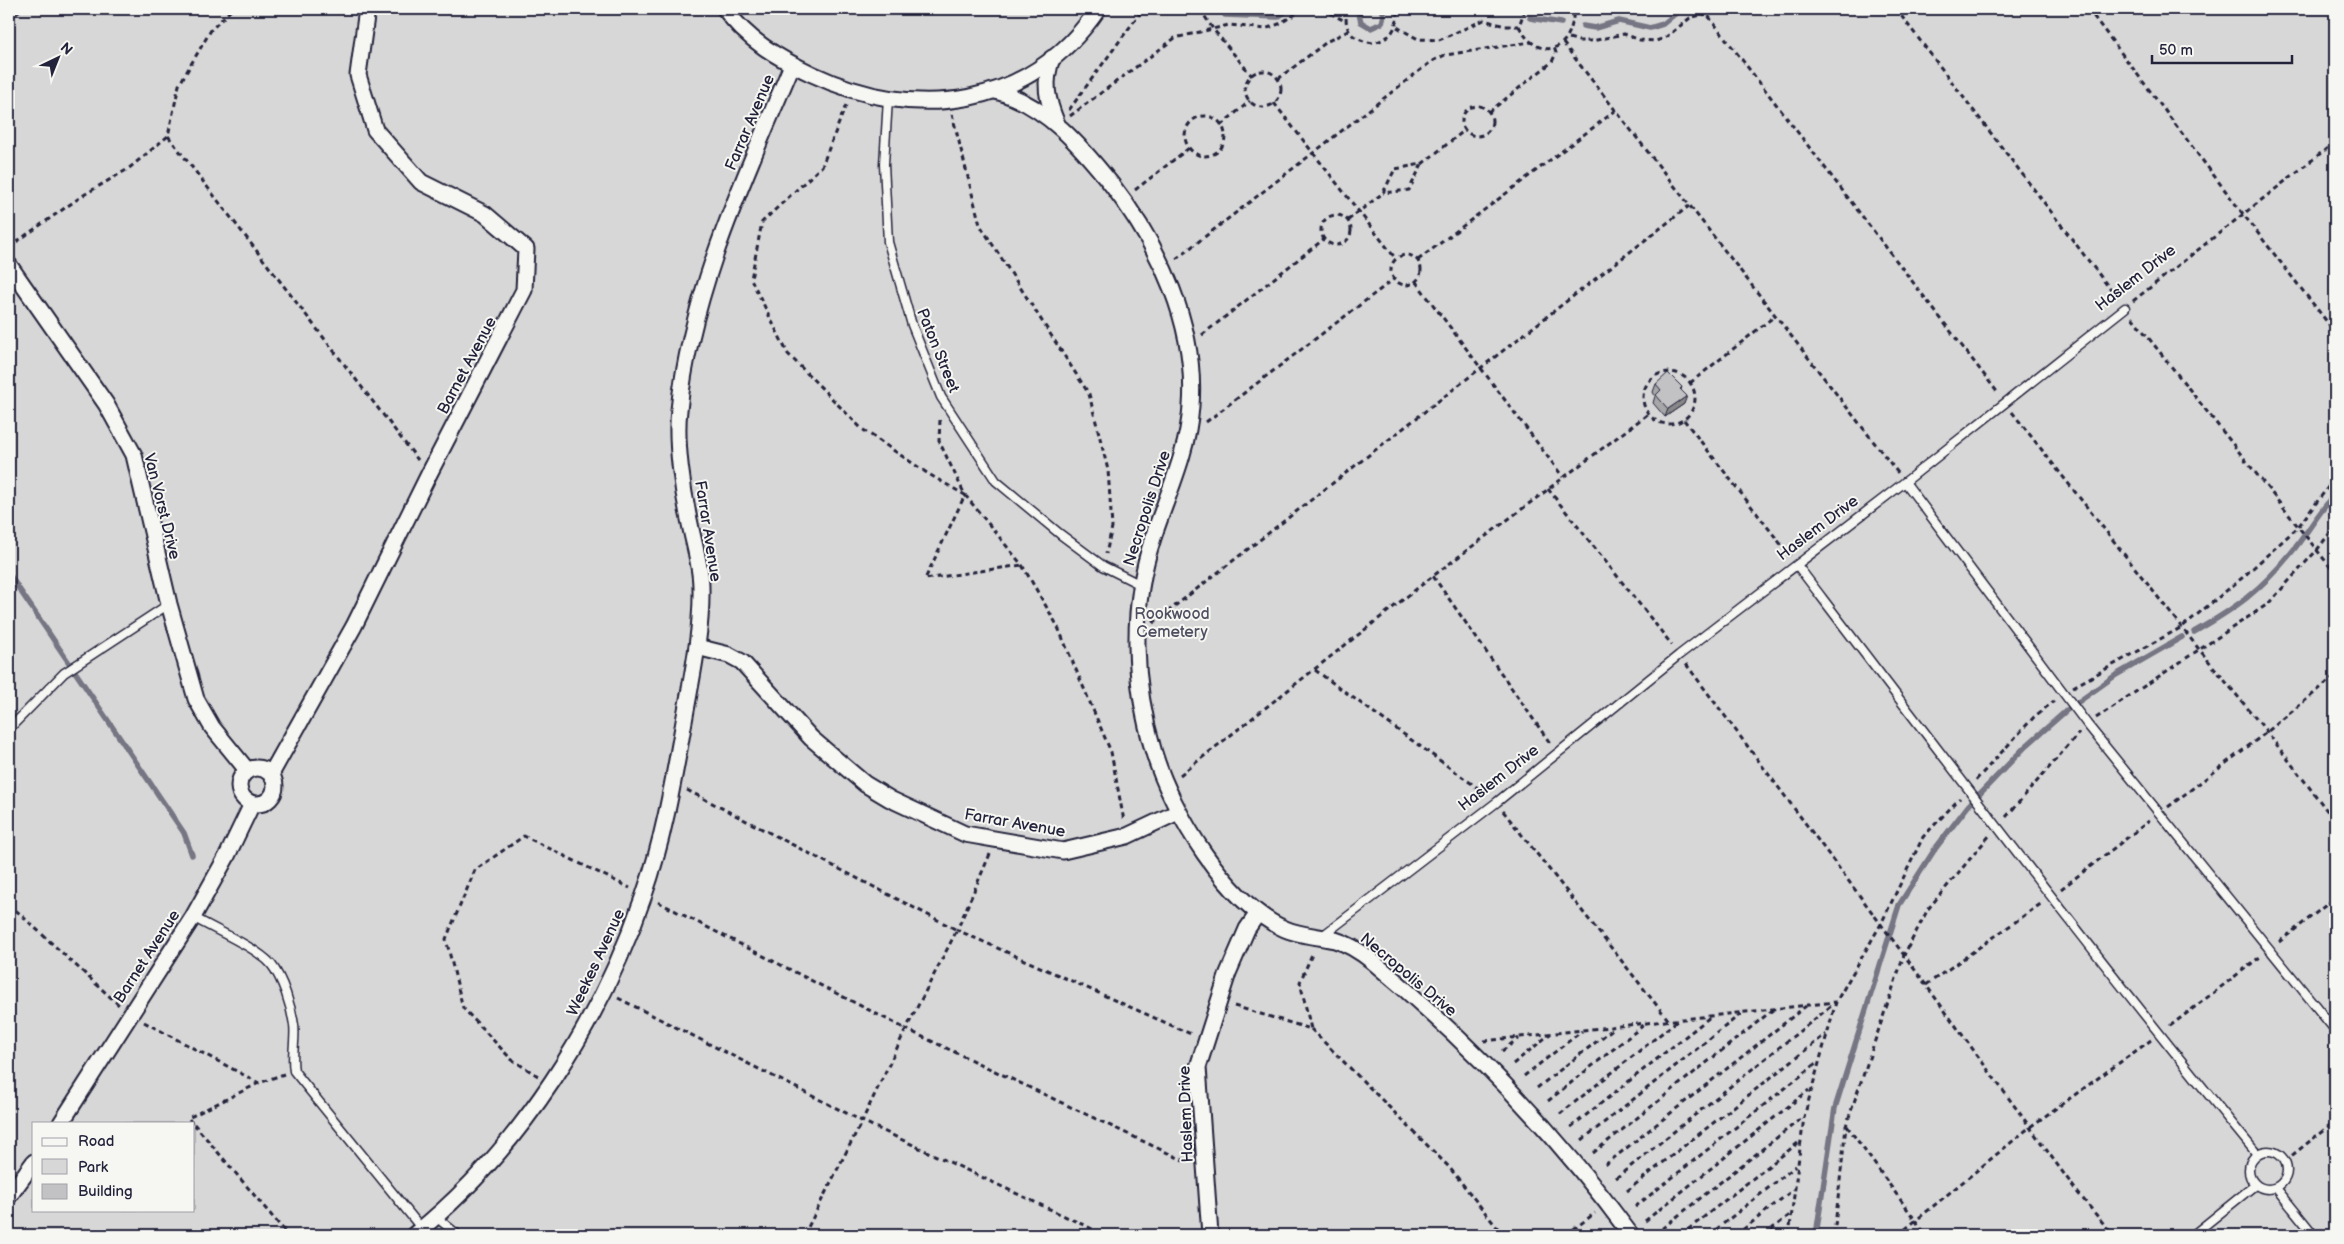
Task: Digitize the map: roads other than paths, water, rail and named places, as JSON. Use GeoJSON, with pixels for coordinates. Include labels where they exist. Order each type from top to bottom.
{"type":"FeatureCollection","features":[{"type":"Feature","properties":{"kind":"street","name":"Barnet Avenue"},"geometry":{"type":"LineString","coordinates":[[271,774],[354,626],[429,474],[524,290],[526,249],[485,214],[422,182],[375,130],[358,75],[367,9]]}},
{"type":"Feature","properties":{"kind":"street"},"geometry":{"type":"LineString","coordinates":[[725,9],[745,32],[766,50],[792,65],[852,90],[888,99],[927,102],[952,101],[996,91],[1024,78],[1052,58],[1080,31],[1098,9]]}},
{"type":"Feature","properties":{"kind":"street","name":"Necropolis Drive"},"geometry":{"type":"LineString","coordinates":[[1052,58],[1046,81],[1046,94],[1058,126]]}},
{"type":"Feature","properties":{"kind":"street","name":"Farrar Avenue"},"geometry":{"type":"LineString","coordinates":[[792,65],[729,221],[695,320],[685,365],[678,414],[685,497],[701,584],[697,647],[729,655],[742,662],[811,738],[876,792],[965,834],[1063,851],[1127,836],[1178,812]]}},
{"type":"Feature","properties":{"kind":"street","name":"Necropolis Drive"},"geometry":{"type":"LineString","coordinates":[[996,91],[1021,100],[1058,126],[1094,163],[1123,199],[1152,246],[1182,319],[1188,346],[1191,407],[1179,467],[1146,558],[1141,584],[1136,637],[1142,699],[1154,753],[1178,812],[1212,864],[1258,913],[1290,931],[1340,941],[1361,953],[1410,994],[1469,1050],[1556,1140],[1631,1235]]}},
{"type":"Feature","properties":{"kind":"street","name":"Van Vorst Drive"},"geometry":{"type":"LineString","coordinates":[[9,265],[106,404],[134,455],[169,604],[196,699],[212,727],[248,770]]}},
{"type":"Feature","properties":{"kind":"street","name":"Weekes Avenue"},"geometry":{"type":"LineString","coordinates":[[418,1232],[436,1218],[496,1154],[550,1084],[577,1041],[604,991],[644,895],[659,843],[697,647]]}},
{"type":"Feature","properties":{"kind":"street"},"geometry":{"type":"LineString","coordinates":[[260,768],[271,774],[275,785],[273,796],[264,804],[252,804],[242,797],[238,786],[248,770],[260,768]]}},
{"type":"Feature","properties":{"kind":"street","name":"Barnet Avenue"},"geometry":{"type":"LineString","coordinates":[[62,1122],[192,917],[227,856],[252,804]]}},
{"type":"Feature","properties":{"kind":"street","name":"Haslem Drive"},"geometry":{"type":"LineString","coordinates":[[1210,1235],[1198,1067],[1239,946],[1247,929],[1258,913]]}},
{"type":"Feature","properties":{"kind":"street"},"geometry":{"type":"LineString","coordinates":[[9,1196],[32,1165]]}},
{"type":"Feature","properties":{"kind":"lane","name":"Paton Street"},"geometry":{"type":"LineString","coordinates":[[888,99],[884,164],[888,242],[912,325],[941,397],[996,480],[1060,534],[1104,566],[1141,584]]}},
{"type":"Feature","properties":{"kind":"lane","name":"Haslem Drive"},"geometry":{"type":"LineString","coordinates":[[1319,938],[1497,802],[1680,655],[1905,482],[2125,308]]}},
{"type":"Feature","properties":{"kind":"lane"},"geometry":{"type":"LineString","coordinates":[[1905,482],[2087,724],[2271,948],[2335,1030]]}},
{"type":"Feature","properties":{"kind":"lane"},"geometry":{"type":"LineString","coordinates":[[1797,565],[1997,828],[2159,1035],[2258,1154]]}},
{"type":"Feature","properties":{"kind":"lane"},"geometry":{"type":"LineString","coordinates":[[9,729],[64,673],[82,659],[169,604]]}},
{"type":"Feature","properties":{"kind":"lane"},"geometry":{"type":"LineString","coordinates":[[192,917],[259,954],[276,971],[294,1026],[294,1071],[418,1232]]}},
{"type":"Feature","properties":{"kind":"lane"},"geometry":{"type":"LineString","coordinates":[[2274,1152],[2285,1161],[2286,1177],[2276,1188],[2269,1190],[2255,1185],[2249,1170],[2250,1164],[2258,1154],[2274,1152]]}},
{"type":"Feature","properties":{"kind":"lane"},"geometry":{"type":"LineString","coordinates":[[2193,1235],[2255,1185]]}},
{"type":"Feature","properties":{"kind":"lane"},"geometry":{"type":"LineString","coordinates":[[2276,1188],[2314,1235]]}},
{"type":"Feature","properties":{"kind":"lane"},"geometry":{"type":"LineString","coordinates":[[436,1218],[458,1235]]}},
{"type":"Feature","properties":{"kind":"waterway"},"geometry":{"type":"LineString","coordinates":[[1225,15],[1278,17],[1289,9]]}},
{"type":"Feature","properties":{"kind":"waterway"},"geometry":{"type":"LineString","coordinates":[[1361,9],[1359,14],[1361,22],[1371,28],[1382,23],[1384,15],[1382,9]]}},
{"type":"Feature","properties":{"kind":"waterway"},"geometry":{"type":"LineString","coordinates":[[1583,26],[1595,28],[1619,21],[1650,28],[1663,24],[1681,9]]}},
{"type":"Feature","properties":{"kind":"waterway"},"geometry":{"type":"LineString","coordinates":[[1530,18],[1561,23]]}},
{"type":"Feature","properties":{"kind":"waterway"},"geometry":{"type":"LineString","coordinates":[[2194,632],[2247,598],[2269,578],[2291,553],[2335,495]]}},
{"type":"Feature","properties":{"kind":"waterway"},"geometry":{"type":"LineString","coordinates":[[9,574],[184,833],[192,855]]}},
{"type":"Feature","properties":{"kind":"waterway"},"geometry":{"type":"LineString","coordinates":[[1816,1235],[1835,1108],[1899,905],[1935,849],[1968,806],[2025,747],[2067,710],[2116,675],[2182,637]]}},
{"type":"Feature","properties":{"kind":"park label","name":"Rookwood Cemetery"},"geometry":{"type":"Point","coordinates":[1172,622]}}]}
